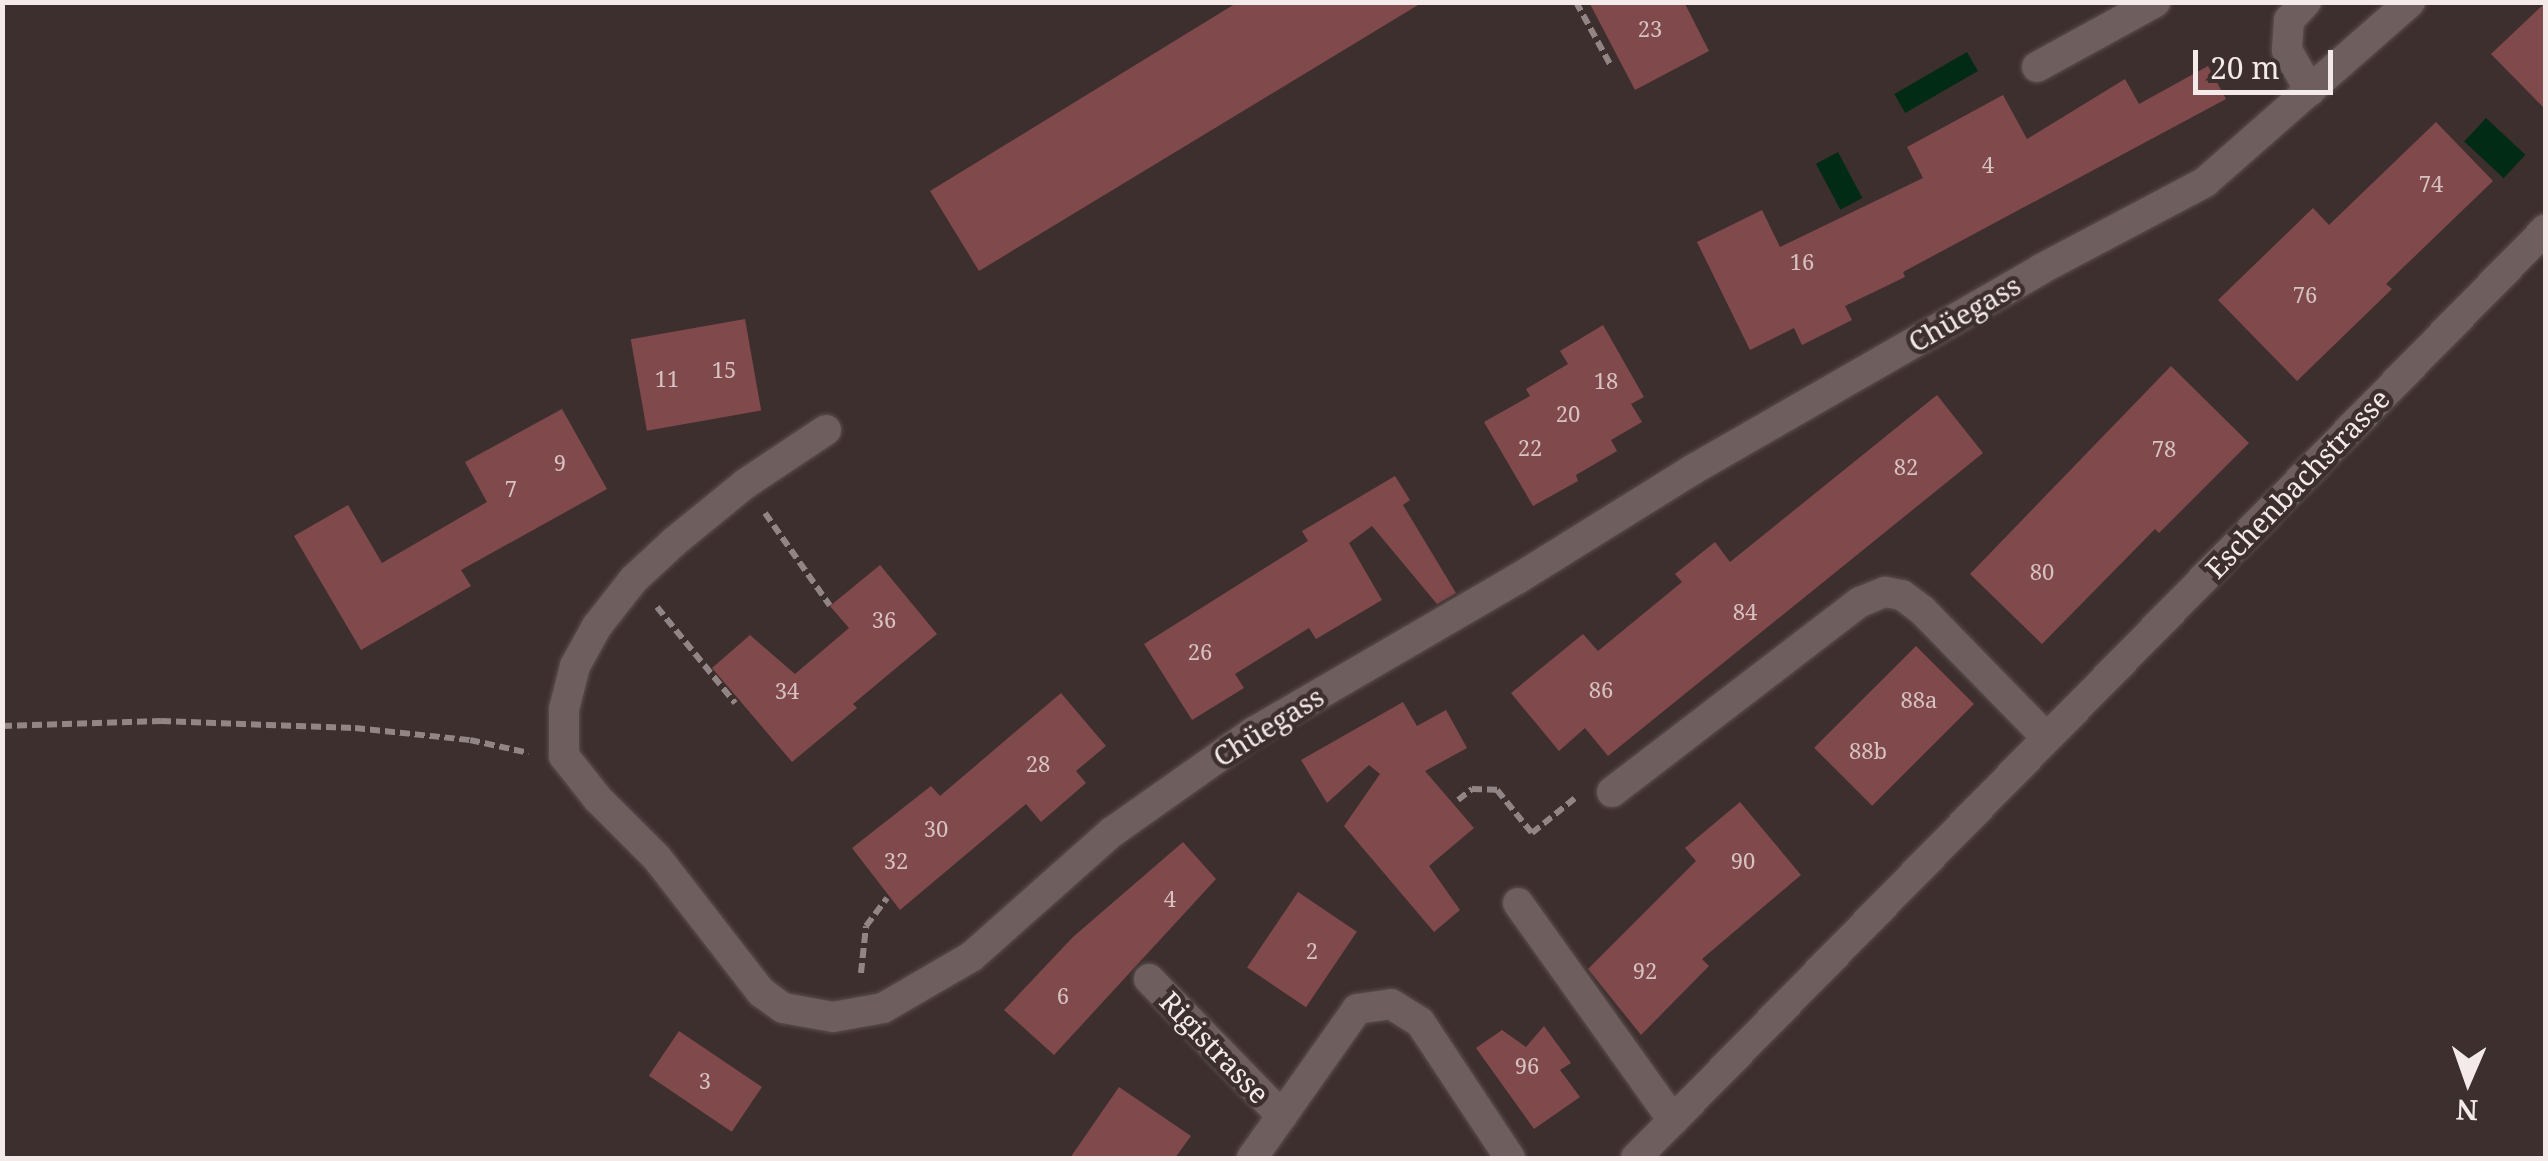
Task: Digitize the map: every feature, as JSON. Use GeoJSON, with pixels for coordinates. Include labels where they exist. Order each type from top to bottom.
{"type":"FeatureCollection","features":[{"type":"Feature","properties":{"kind":"street"},"geometry":{"type":"LineString","coordinates":[[2037,67],[2155,2]]}},
{"type":"Feature","properties":{"kind":"street"},"geometry":{"type":"LineString","coordinates":[[2306,2],[2289,20],[2287,50],[2310,92]]}},
{"type":"Feature","properties":{"kind":"street","name":"Chüegass"},"geometry":{"type":"LineString","coordinates":[[564,756],[598,799],[658,858],[761,992],[783,1008],[808,1016],[862,1014],[920,990],[971,957],[1112,832],[1254,732],[1517,579],[1692,470],[2040,269],[2205,182],[2410,2]]}},
{"type":"Feature","properties":{"kind":"street","name":"Eschenbachstrasse"},"geometry":{"type":"LineString","coordinates":[[1636,1158],[2540,244]]}},
{"type":"Feature","properties":{"kind":"street"},"geometry":{"type":"LineString","coordinates":[[564,756],[564,709],[575,666],[597,626],[634,579],[744,484],[826,430]]}},
{"type":"Feature","properties":{"kind":"street"},"geometry":{"type":"LineString","coordinates":[[1612,792],[1860,602],[1885,592],[1902,594],[1922,610],[2048,738]]}},
{"type":"Feature","properties":{"kind":"street"},"geometry":{"type":"LineString","coordinates":[[1518,903],[1673,1120]]}},
{"type":"Feature","properties":{"kind":"street","name":"Rigistrasse"},"geometry":{"type":"LineString","coordinates":[[1149,979],[1282,1116]]}},
{"type":"Feature","properties":{"kind":"street","name":"Rigistrasse"},"geometry":{"type":"LineString","coordinates":[[1252,1158],[1357,1008],[1391,1004],[1420,1022],[1510,1158]]}},
{"type":"Feature","properties":{"kind":"path"},"geometry":{"type":"LineString","coordinates":[[1576,2],[1610,64]]}},
{"type":"Feature","properties":{"kind":"path"},"geometry":{"type":"LineString","coordinates":[[744,484],[830,606]]}},
{"type":"Feature","properties":{"kind":"path"},"geometry":{"type":"LineString","coordinates":[[634,579],[735,703]]}},
{"type":"Feature","properties":{"kind":"path"},"geometry":{"type":"LineString","coordinates":[[2,726],[126,721],[355,728],[470,740],[564,756]]}},
{"type":"Feature","properties":{"kind":"path"},"geometry":{"type":"LineString","coordinates":[[1458,800],[1472,789],[1496,790],[1532,833],[1585,790],[1612,792]]}},
{"type":"Feature","properties":{"kind":"path"},"geometry":{"type":"LineString","coordinates":[[862,1014],[861,944],[866,926],[886,898]]}},
{"type":"Feature","properties":{"kind":"shaded area"},"geometry":{"type":"Polygon","coordinates":[[[1967,52],[1978,71],[1905,113],[1894,94],[1967,52]]]}},
{"type":"Feature","properties":{"kind":"shaded area"},"geometry":{"type":"Polygon","coordinates":[[[2486,118],[2525,155],[2504,178],[2464,141],[2486,118]]]}},
{"type":"Feature","properties":{"kind":"shaded area"},"geometry":{"type":"Polygon","coordinates":[[[1838,152],[1862,198],[1840,210],[1816,164],[1838,152]]]}},
{"type":"Feature","properties":{"kind":"building"},"geometry":{"type":"Polygon","coordinates":[[[1238,2],[1423,2],[979,271],[930,191],[1238,2]]]}},
{"type":"Feature","properties":{"kind":"building"},"geometry":{"type":"Polygon","coordinates":[[[1589,2],[1684,2],[1709,51],[1635,90],[1589,2]]]}},
{"type":"Feature","properties":{"kind":"building"},"geometry":{"type":"Polygon","coordinates":[[[2546,2],[2546,110],[2491,54],[2546,2]]]}},
{"type":"Feature","properties":{"kind":"building"},"geometry":{"type":"Polygon","coordinates":[[[2208,66],[2226,99],[1903,272],[1905,277],[1845,306],[1852,320],[1802,345],[1794,328],[1750,350],[1697,242],[1762,210],[1780,247],[1923,178],[1907,147],[2003,95],[2027,139],[2125,79],[2139,104],[2208,66]]]}},
{"type":"Feature","properties":{"kind":"building"},"geometry":{"type":"Polygon","coordinates":[[[2436,122],[2493,181],[2386,284],[2392,289],[2297,381],[2218,300],[2313,208],[2329,225],[2436,122]]]}},
{"type":"Feature","properties":{"kind":"building"},"geometry":{"type":"Polygon","coordinates":[[[745,319],[761,411],[647,431],[631,339],[745,319]]]}},
{"type":"Feature","properties":{"kind":"building"},"geometry":{"type":"Polygon","coordinates":[[[1603,325],[1644,397],[1631,404],[1642,422],[1611,440],[1617,451],[1576,475],[1578,481],[1533,506],[1484,422],[1530,396],[1526,389],[1568,364],[1560,351],[1603,325]]]}},
{"type":"Feature","properties":{"kind":"building"},"geometry":{"type":"Polygon","coordinates":[[[2171,366],[2249,443],[2159,533],[2155,529],[2042,644],[1970,574],[2171,366]]]}},
{"type":"Feature","properties":{"kind":"building"},"geometry":{"type":"Polygon","coordinates":[[[1937,395],[1983,453],[1608,756],[1585,728],[1559,751],[1511,693],[1583,634],[1598,651],[1682,582],[1675,574],[1715,542],[1730,562],[1937,395]]]}},
{"type":"Feature","properties":{"kind":"building"},"geometry":{"type":"Polygon","coordinates":[[[562,409],[607,489],[461,570],[471,586],[361,650],[294,536],[348,505],[382,563],[487,502],[465,462],[562,409]]]}},
{"type":"Feature","properties":{"kind":"building"},"geometry":{"type":"Polygon","coordinates":[[[1395,476],[1410,500],[1403,505],[1456,593],[1437,604],[1372,526],[1349,543],[1382,600],[1316,639],[1309,628],[1235,674],[1244,688],[1192,720],[1144,644],[1308,541],[1302,531],[1395,476]]]}},
{"type":"Feature","properties":{"kind":"building"},"geometry":{"type":"Polygon","coordinates":[[[880,565],[937,634],[853,704],[857,708],[792,762],[712,668],[750,635],[795,674],[849,628],[830,606],[880,565]]]}},
{"type":"Feature","properties":{"kind":"building"},"geometry":{"type":"Polygon","coordinates":[[[1916,646],[1974,704],[1872,806],[1814,748],[1916,646]]]}},
{"type":"Feature","properties":{"kind":"building"},"geometry":{"type":"Polygon","coordinates":[[[1061,693],[1106,746],[1076,771],[1086,783],[1041,822],[1026,804],[900,910],[852,848],[931,786],[940,796],[1061,693]]]}},
{"type":"Feature","properties":{"kind":"building"},"geometry":{"type":"Polygon","coordinates":[[[1403,702],[1417,726],[1446,710],[1467,748],[1425,771],[1474,828],[1429,866],[1460,910],[1434,932],[1344,826],[1380,774],[1369,765],[1327,803],[1301,760],[1403,702]]]}},
{"type":"Feature","properties":{"kind":"building"},"geometry":{"type":"Polygon","coordinates":[[[1740,802],[1801,875],[1702,959],[1709,966],[1641,1035],[1588,969],[1696,861],[1685,848],[1740,802]]]}},
{"type":"Feature","properties":{"kind":"building"},"geometry":{"type":"Polygon","coordinates":[[[1183,842],[1216,879],[1054,1055],[1004,1010],[1073,937],[1183,842]]]}},
{"type":"Feature","properties":{"kind":"building"},"geometry":{"type":"Polygon","coordinates":[[[1298,892],[1357,932],[1306,1007],[1247,967],[1298,892]]]}},
{"type":"Feature","properties":{"kind":"building"},"geometry":{"type":"Polygon","coordinates":[[[1544,1026],[1571,1063],[1560,1070],[1580,1097],[1534,1129],[1476,1048],[1502,1030],[1526,1047],[1544,1026]]]}},
{"type":"Feature","properties":{"kind":"building"},"geometry":{"type":"Polygon","coordinates":[[[679,1031],[762,1087],[732,1132],[649,1076],[679,1031]]]}},
{"type":"Feature","properties":{"kind":"building"},"geometry":{"type":"Polygon","coordinates":[[[1119,1087],[1191,1136],[1175,1158],[1070,1158],[1119,1087]]]}}]}
